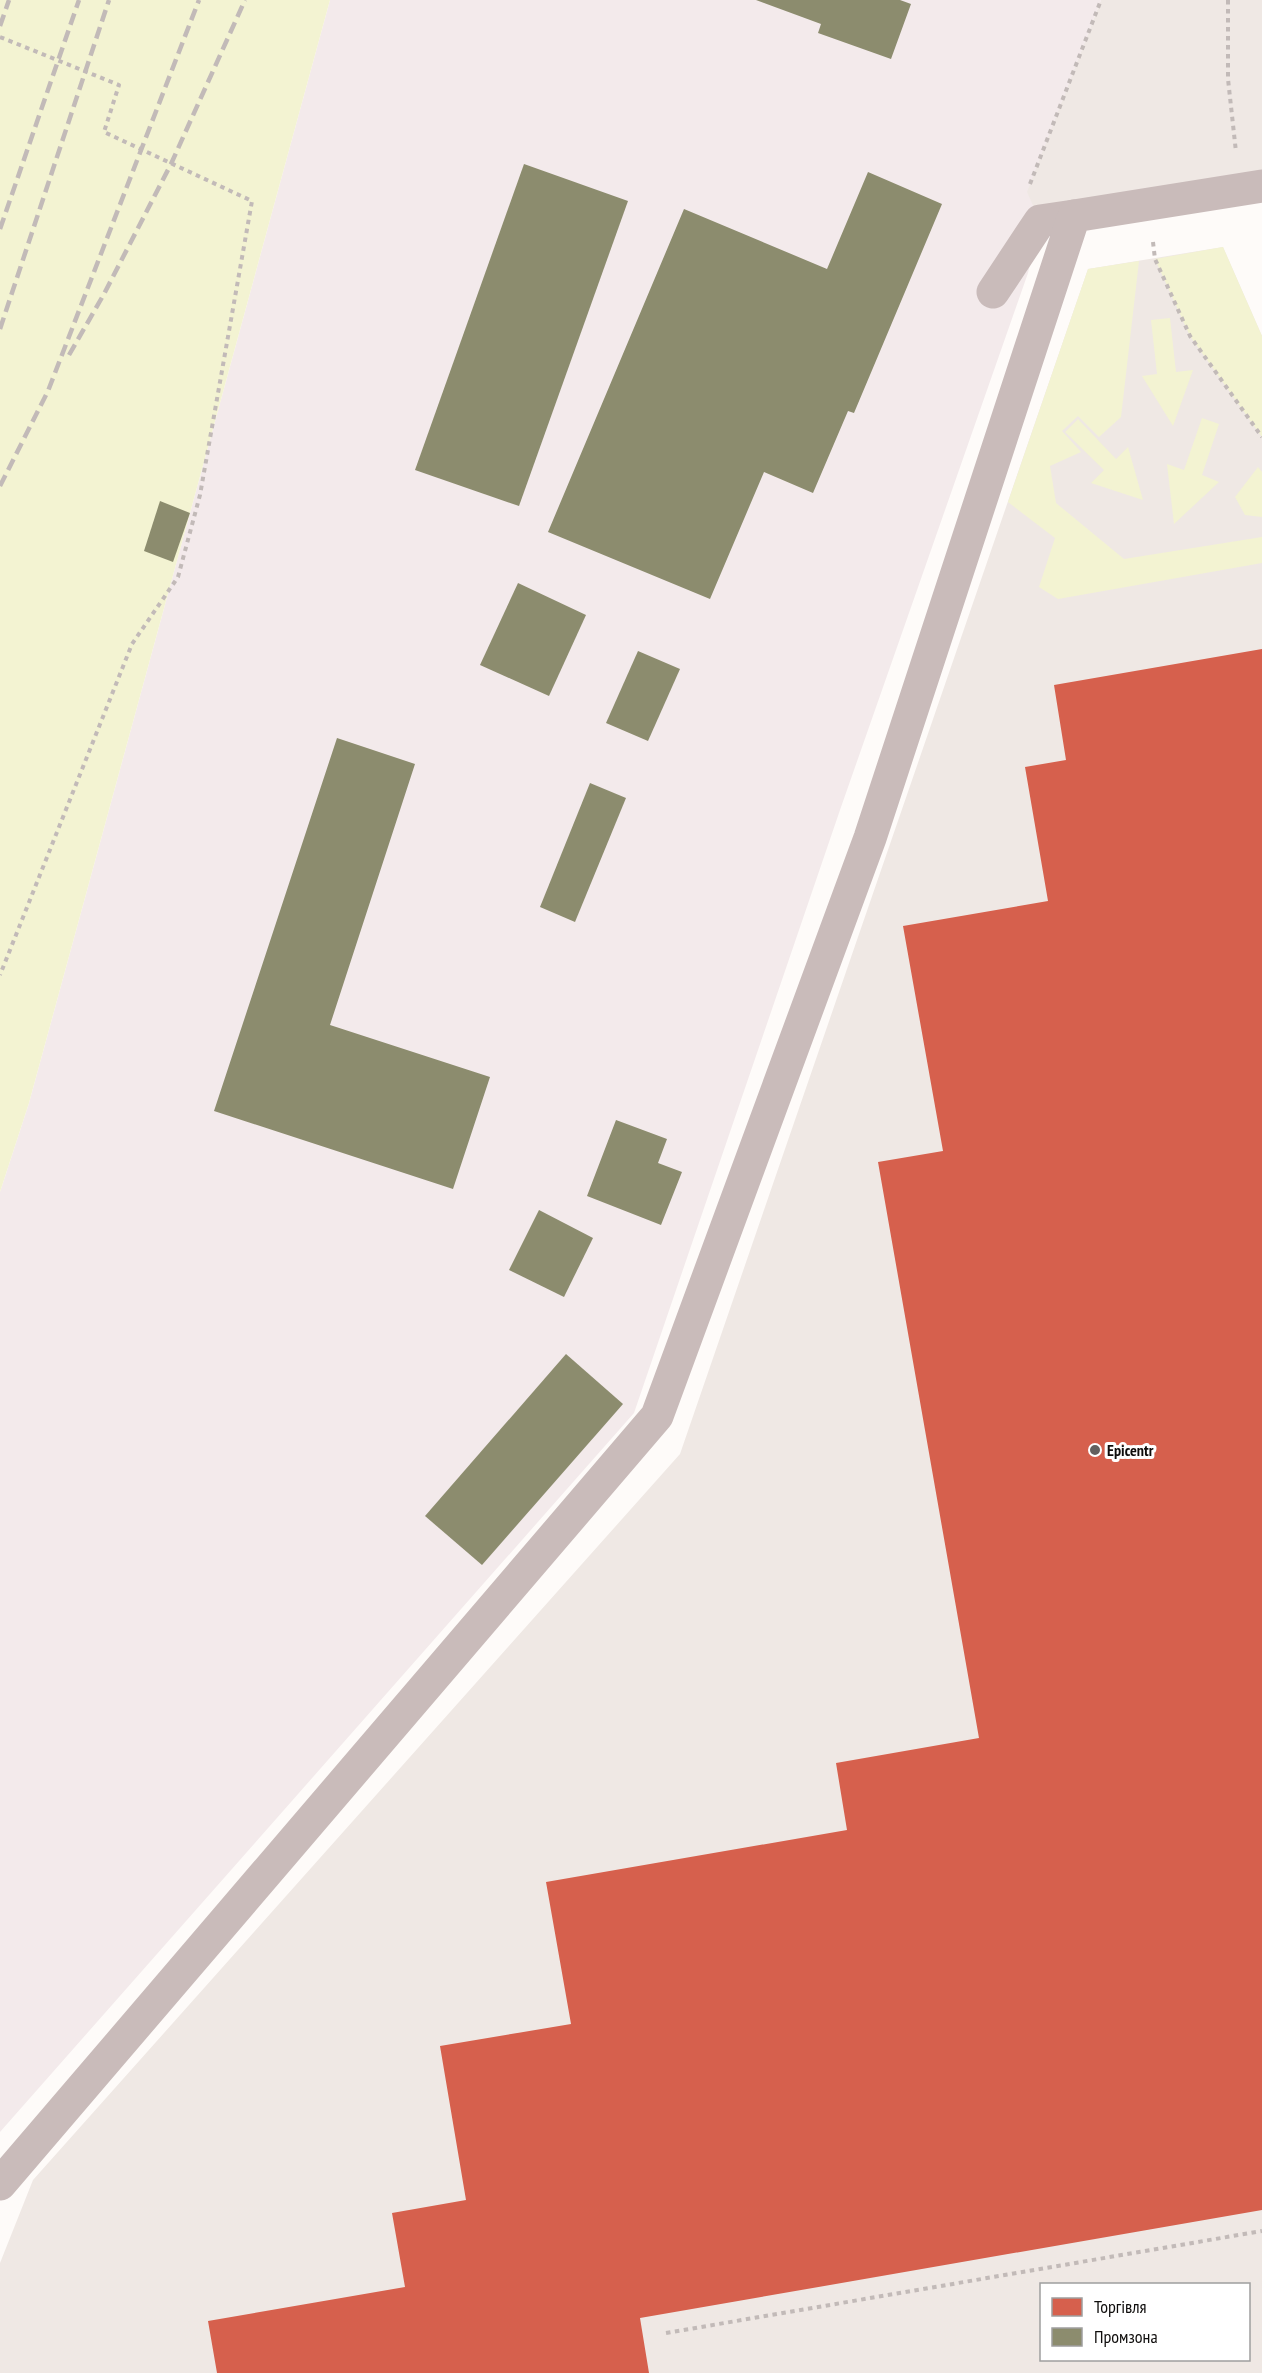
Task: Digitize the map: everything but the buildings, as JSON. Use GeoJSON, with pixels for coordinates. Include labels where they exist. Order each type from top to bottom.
{"type":"FeatureCollection","features":[{"type":"Feature","properties":{"kind":"lane"},"geometry":{"type":"LineString","coordinates":[[993,292],[1040,221],[1262,186]]}},
{"type":"Feature","properties":{"kind":"lane"},"geometry":{"type":"LineString","coordinates":[[0,2184],[657,1416],[870,838],[1074,216]]}},
{"type":"Feature","properties":{"kind":"path"},"geometry":{"type":"LineString","coordinates":[[1040,221],[1026,192],[1101,0]]}},
{"type":"Feature","properties":{"kind":"path"},"geometry":{"type":"LineString","coordinates":[[1228,0],[1228,79],[1237,156]]}},
{"type":"Feature","properties":{"kind":"path"},"geometry":{"type":"LineString","coordinates":[[0,37],[119,85],[104,132],[252,201],[200,495],[178,577],[132,644],[0,975]]}},
{"type":"Feature","properties":{"kind":"path"},"geometry":{"type":"LineString","coordinates":[[1164,240],[1153,242],[1155,259],[1190,336],[1262,437]]}},
{"type":"Feature","properties":{"kind":"path"},"geometry":{"type":"LineString","coordinates":[[666,2333],[1262,2230]]}},
{"type":"Feature","properties":{"kind":"shaded area"},"geometry":{"type":"Polygon","coordinates":[[[330,0],[1101,0],[1027,192],[1040,221],[1028,273],[840,810],[634,1413],[0,2132],[0,1192],[29,1103],[330,0]]]}},
{"type":"Feature","properties":{"kind":"shaded area"},"geometry":{"type":"Polygon","coordinates":[[[1101,0],[1262,0],[1262,186],[1040,221],[1026,193],[1101,0]]]}},
{"type":"Feature","properties":{"kind":"shaded area"},"geometry":{"type":"Polygon","coordinates":[[[1223,247],[1262,336],[1262,2373],[0,2373],[0,2263],[33,2180],[680,1454],[1088,269],[1223,247]]]}},
{"type":"Feature","properties":{"kind":"green space"},"geometry":{"type":"Polygon","coordinates":[[[0,0],[330,0],[29,1103],[0,1192],[0,0]]]}},
{"type":"Feature","properties":{"kind":"green space"},"geometry":{"type":"Polygon","coordinates":[[[1223,247],[1262,336],[1262,437],[1190,336],[1155,259],[1223,247]]]}},
{"type":"Feature","properties":{"kind":"green space"},"geometry":{"type":"Polygon","coordinates":[[[1139,261],[1121,417],[1099,437],[1078,416],[1062,431],[1081,452],[1050,466],[1056,503],[1124,559],[1262,537],[1262,563],[1058,599],[1039,587],[1055,538],[1008,502],[1088,269],[1139,261]]]}},
{"type":"Feature","properties":{"kind":"green space"},"geometry":{"type":"Polygon","coordinates":[[[1170,318],[1176,372],[1193,370],[1173,426],[1142,376],[1157,374],[1151,320],[1170,318]]]}},
{"type":"Feature","properties":{"kind":"green space"},"geometry":{"type":"Polygon","coordinates":[[[1202,418],[1219,424],[1202,475],[1219,482],[1174,524],[1167,464],[1184,470],[1202,418]]]}},
{"type":"Feature","properties":{"kind":"green space"},"geometry":{"type":"Polygon","coordinates":[[[1078,419],[1116,459],[1128,447],[1143,500],[1091,483],[1104,470],[1065,432],[1078,419]]]}},
{"type":"Feature","properties":{"kind":"green space"},"geometry":{"type":"Polygon","coordinates":[[[1258,467],[1262,472],[1262,517],[1245,515],[1235,497],[1258,467]]]}},
{"type":"Feature","properties":{"kind":"railway"},"geometry":{"type":"LineString","coordinates":[[0,26],[9,0]]}},
{"type":"Feature","properties":{"kind":"railway"},"geometry":{"type":"LineString","coordinates":[[0,229],[79,0]]}},
{"type":"Feature","properties":{"kind":"railway"},"geometry":{"type":"LineString","coordinates":[[0,329],[109,0]]}},
{"type":"Feature","properties":{"kind":"railway"},"geometry":{"type":"LineString","coordinates":[[0,486],[48,391],[199,0]]}},
{"type":"Feature","properties":{"kind":"railway"},"geometry":{"type":"LineString","coordinates":[[69,355],[104,294],[171,164],[245,0]]}},
{"type":"Feature","properties":{"kind":"place","name":"Epicentr"},"geometry":{"type":"Point","coordinates":[1095,1450]}}]}
